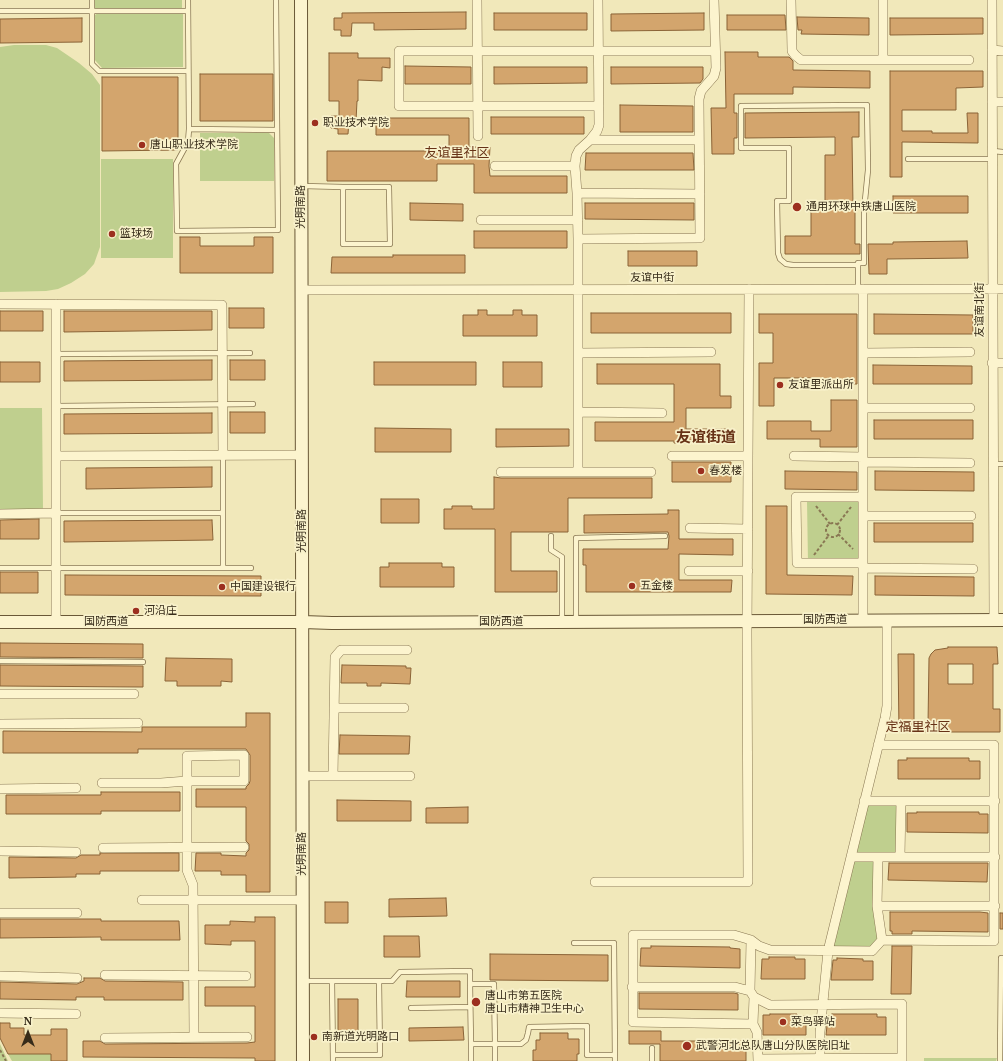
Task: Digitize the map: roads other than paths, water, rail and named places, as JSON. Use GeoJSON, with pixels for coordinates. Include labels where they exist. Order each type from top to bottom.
{"type":"FeatureCollection","features":[{"type":"Feature","properties":{"kind":"main road","name":"光明南路"},"geometry":{"type":"LineString","coordinates":[[301,0],[303,1061]]}},
{"type":"Feature","properties":{"kind":"main road","name":"国防西道"},"geometry":{"type":"LineString","coordinates":[[0,622],[332,623],[999,620]]}},
{"type":"Feature","properties":{"kind":"street"},"geometry":{"type":"LineString","coordinates":[[478,0],[478,136]]}},
{"type":"Feature","properties":{"kind":"street"},"geometry":{"type":"LineString","coordinates":[[578,472],[578,220],[575,166],[576,156],[579,150],[590,140],[597,131],[599,125],[598,0]]}},
{"type":"Feature","properties":{"kind":"street"},"geometry":{"type":"LineString","coordinates":[[578,239],[700,238],[699,99],[701,91],[714,76],[716,68],[714,0]]}},
{"type":"Feature","properties":{"kind":"street"},"geometry":{"type":"LineString","coordinates":[[791,0],[792,51],[801,60],[969,60]]}},
{"type":"Feature","properties":{"kind":"street"},"geometry":{"type":"LineString","coordinates":[[883,0],[883,60]]}},
{"type":"Feature","properties":{"kind":"street","name":"友谊南北街"},"geometry":{"type":"LineString","coordinates":[[992,0],[993,464],[999,620]]}},
{"type":"Feature","properties":{"kind":"street"},"geometry":{"type":"LineString","coordinates":[[992,50],[1003,50]]}},
{"type":"Feature","properties":{"kind":"street"},"geometry":{"type":"LineString","coordinates":[[599,106],[399,106],[399,51],[715,51]]}},
{"type":"Feature","properties":{"kind":"street"},"geometry":{"type":"LineString","coordinates":[[992,102],[1003,102]]}},
{"type":"Feature","properties":{"kind":"street"},"geometry":{"type":"LineString","coordinates":[[590,140],[699,140]]}},
{"type":"Feature","properties":{"kind":"street"},"geometry":{"type":"LineString","coordinates":[[496,166],[575,166]]}},
{"type":"Feature","properties":{"kind":"street"},"geometry":{"type":"LineString","coordinates":[[577,193],[700,194]]}},
{"type":"Feature","properties":{"kind":"street"},"geometry":{"type":"LineString","coordinates":[[481,220],[578,220]]}},
{"type":"Feature","properties":{"kind":"street","name":"友谊中街"},"geometry":{"type":"LineString","coordinates":[[301,290],[1003,289]]}},
{"type":"Feature","properties":{"kind":"street"},"geometry":{"type":"LineString","coordinates":[[595,882],[748,882],[749,290]]}},
{"type":"Feature","properties":{"kind":"street"},"geometry":{"type":"LineString","coordinates":[[860,290],[863,353],[863,460],[861,497],[863,516],[863,620]]}},
{"type":"Feature","properties":{"kind":"street"},"geometry":{"type":"LineString","coordinates":[[0,304],[222,305],[223,455]]}},
{"type":"Feature","properties":{"kind":"street"},"geometry":{"type":"LineString","coordinates":[[56,304],[56,622]]}},
{"type":"Feature","properties":{"kind":"street"},"geometry":{"type":"LineString","coordinates":[[578,353],[711,352]]}},
{"type":"Feature","properties":{"kind":"street"},"geometry":{"type":"LineString","coordinates":[[863,353],[970,352]]}},
{"type":"Feature","properties":{"kind":"street"},"geometry":{"type":"LineString","coordinates":[[992,363],[1003,363]]}},
{"type":"Feature","properties":{"kind":"street"},"geometry":{"type":"LineString","coordinates":[[863,408],[970,408]]}},
{"type":"Feature","properties":{"kind":"street"},"geometry":{"type":"LineString","coordinates":[[578,412],[662,413]]}},
{"type":"Feature","properties":{"kind":"street"},"geometry":{"type":"LineString","coordinates":[[56,456],[302,455]]}},
{"type":"Feature","properties":{"kind":"street"},"geometry":{"type":"LineString","coordinates":[[672,456],[748,456]]}},
{"type":"Feature","properties":{"kind":"street"},"geometry":{"type":"LineString","coordinates":[[794,456],[863,460],[970,463]]}},
{"type":"Feature","properties":{"kind":"street"},"geometry":{"type":"LineString","coordinates":[[501,472],[651,472]]}},
{"type":"Feature","properties":{"kind":"street"},"geometry":{"type":"LineString","coordinates":[[861,497],[796,497],[797,563],[863,563],[973,569]]}},
{"type":"Feature","properties":{"kind":"street"},"geometry":{"type":"LineString","coordinates":[[0,514],[56,513]]}},
{"type":"Feature","properties":{"kind":"street"},"geometry":{"type":"LineString","coordinates":[[863,516],[971,516]]}},
{"type":"Feature","properties":{"kind":"street"},"geometry":{"type":"LineString","coordinates":[[690,528],[748,529]]}},
{"type":"Feature","properties":{"kind":"street"},"geometry":{"type":"LineString","coordinates":[[689,571],[748,571]]}},
{"type":"Feature","properties":{"kind":"street"},"geometry":{"type":"LineString","coordinates":[[820,1060],[822,1005],[828,951],[887,706],[887,620]]}},
{"type":"Feature","properties":{"kind":"street"},"geometry":{"type":"LineString","coordinates":[[333,776],[335,657],[341,650],[407,650]]}},
{"type":"Feature","properties":{"kind":"street"},"geometry":{"type":"LineString","coordinates":[[0,694],[134,694]]}},
{"type":"Feature","properties":{"kind":"street"},"geometry":{"type":"LineString","coordinates":[[334,708],[404,708]]}},
{"type":"Feature","properties":{"kind":"street"},"geometry":{"type":"LineString","coordinates":[[0,724],[138,723]]}},
{"type":"Feature","properties":{"kind":"street"},"geometry":{"type":"LineString","coordinates":[[878,746],[994,745],[994,941],[882,940]]}},
{"type":"Feature","properties":{"kind":"street"},"geometry":{"type":"LineString","coordinates":[[102,783],[161,783],[187,781],[244,781],[244,755],[187,756],[187,781],[187,870],[193,885],[194,900],[194,1037]]}},
{"type":"Feature","properties":{"kind":"street"},"geometry":{"type":"LineString","coordinates":[[302,776],[410,776]]}},
{"type":"Feature","properties":{"kind":"street"},"geometry":{"type":"LineString","coordinates":[[0,789],[76,788]]}},
{"type":"Feature","properties":{"kind":"street"},"geometry":{"type":"LineString","coordinates":[[864,801],[995,801]]}},
{"type":"Feature","properties":{"kind":"street"},"geometry":{"type":"LineString","coordinates":[[900,857],[901,801]]}},
{"type":"Feature","properties":{"kind":"street"},"geometry":{"type":"LineString","coordinates":[[103,848],[244,846]]}},
{"type":"Feature","properties":{"kind":"street"},"geometry":{"type":"LineString","coordinates":[[0,851],[76,852]]}},
{"type":"Feature","properties":{"kind":"street"},"geometry":{"type":"LineString","coordinates":[[851,857],[995,857]]}},
{"type":"Feature","properties":{"kind":"street"},"geometry":{"type":"LineString","coordinates":[[753,1024],[633,1022],[633,935],[734,935],[750,940],[759,946],[770,950],[872,952],[882,940],[877,906],[878,857]]}},
{"type":"Feature","properties":{"kind":"street"},"geometry":{"type":"LineString","coordinates":[[142,900],[302,900]]}},
{"type":"Feature","properties":{"kind":"street"},"geometry":{"type":"LineString","coordinates":[[877,906],[995,906]]}},
{"type":"Feature","properties":{"kind":"street"},"geometry":{"type":"LineString","coordinates":[[0,913],[77,913]]}},
{"type":"Feature","properties":{"kind":"street"},"geometry":{"type":"LineString","coordinates":[[632,987],[735,988],[752,994],[770,1005],[902,1004],[902,1060],[758,1060],[757,1032],[753,1024],[752,994],[750,940]]}},
{"type":"Feature","properties":{"kind":"street"},"geometry":{"type":"LineString","coordinates":[[105,975],[246,976]]}},
{"type":"Feature","properties":{"kind":"street"},"geometry":{"type":"LineString","coordinates":[[0,976],[77,978]]}},
{"type":"Feature","properties":{"kind":"street"},"geometry":{"type":"LineString","coordinates":[[0,1013],[76,1014]]}},
{"type":"Feature","properties":{"kind":"street"},"geometry":{"type":"LineString","coordinates":[[105,1038],[247,1037]]}},
{"type":"Feature","properties":{"kind":"lane"},"geometry":{"type":"LineString","coordinates":[[92,0],[92,64],[99,71],[188,71]]}},
{"type":"Feature","properties":{"kind":"lane"},"geometry":{"type":"LineString","coordinates":[[188,0],[189,129],[188,142],[176,164],[177,231],[278,230],[276,0]]}},
{"type":"Feature","properties":{"kind":"lane"},"geometry":{"type":"LineString","coordinates":[[0,11],[188,11]]}},
{"type":"Feature","properties":{"kind":"lane"},"geometry":{"type":"LineString","coordinates":[[858,266],[793,265],[786,264],[780,259],[778,253],[777,201],[789,201],[789,148],[741,148],[741,106],[867,105],[868,170],[864,210],[864,263],[858,263],[860,290]]}},
{"type":"Feature","properties":{"kind":"lane"},"geometry":{"type":"LineString","coordinates":[[189,129],[277,130]]}},
{"type":"Feature","properties":{"kind":"lane"},"geometry":{"type":"LineString","coordinates":[[908,159],[993,155],[1003,152]]}},
{"type":"Feature","properties":{"kind":"lane"},"geometry":{"type":"LineString","coordinates":[[301,186],[389,187],[390,244],[343,244],[343,187]]}},
{"type":"Feature","properties":{"kind":"lane"},"geometry":{"type":"LineString","coordinates":[[56,354],[250,353]]}},
{"type":"Feature","properties":{"kind":"lane"},"geometry":{"type":"LineString","coordinates":[[56,406],[253,404]]}},
{"type":"Feature","properties":{"kind":"lane"},"geometry":{"type":"LineString","coordinates":[[223,455],[223,568]]}},
{"type":"Feature","properties":{"kind":"lane"},"geometry":{"type":"LineString","coordinates":[[993,464],[1003,464]]}},
{"type":"Feature","properties":{"kind":"lane"},"geometry":{"type":"LineString","coordinates":[[56,513],[223,513]]}},
{"type":"Feature","properties":{"kind":"lane"},"geometry":{"type":"LineString","coordinates":[[551,536],[551,550],[562,557],[562,622]]}},
{"type":"Feature","properties":{"kind":"lane"},"geometry":{"type":"LineString","coordinates":[[576,622],[576,538],[665,536]]}},
{"type":"Feature","properties":{"kind":"lane"},"geometry":{"type":"LineString","coordinates":[[0,568],[251,568]]}},
{"type":"Feature","properties":{"kind":"lane"},"geometry":{"type":"LineString","coordinates":[[0,661],[143,662]]}},
{"type":"Feature","properties":{"kind":"lane"},"geometry":{"type":"LineString","coordinates":[[574,943],[614,943],[615,1061]]}},
{"type":"Feature","properties":{"kind":"lane"},"geometry":{"type":"LineString","coordinates":[[1000,1061],[1002,1041],[1001,958],[1003,958]]}},
{"type":"Feature","properties":{"kind":"lane"},"geometry":{"type":"LineString","coordinates":[[302,981],[392,981],[400,972],[470,971],[471,1061]]}},
{"type":"Feature","properties":{"kind":"lane"},"geometry":{"type":"LineString","coordinates":[[332,981],[333,1061]]}},
{"type":"Feature","properties":{"kind":"lane"},"geometry":{"type":"LineString","coordinates":[[333,1055],[380,1055],[379,981]]}},
{"type":"Feature","properties":{"kind":"lane"},"geometry":{"type":"LineString","coordinates":[[470,984],[494,984],[495,1061]]}},
{"type":"Feature","properties":{"kind":"lane"},"geometry":{"type":"LineString","coordinates":[[411,1008],[470,1007]]}},
{"type":"Feature","properties":{"kind":"lane"},"geometry":{"type":"LineString","coordinates":[[471,1044],[521,1044],[526,1040],[529,1027],[587,1026],[587,1055],[615,1055]]}},
{"type":"Feature","properties":{"kind":"lane"},"geometry":{"type":"LineString","coordinates":[[652,1048],[652,1061]]}},
{"type":"Feature","properties":{"kind":"place","name":"职业技术学院"},"geometry":{"type":"Point","coordinates":[315,123]}},
{"type":"Feature","properties":{"kind":"place","name":"唐山职业技术学院"},"geometry":{"type":"Point","coordinates":[142,145]}},
{"type":"Feature","properties":{"kind":"place","name":"通用环球中铁唐山医院"},"geometry":{"type":"Point","coordinates":[797,207]}},
{"type":"Feature","properties":{"kind":"place","name":"篮球场"},"geometry":{"type":"Point","coordinates":[112,234]}},
{"type":"Feature","properties":{"kind":"place","name":"友谊里派出所"},"geometry":{"type":"Point","coordinates":[780,385]}},
{"type":"Feature","properties":{"kind":"place","name":"春发楼"},"geometry":{"type":"Point","coordinates":[701,471]}},
{"type":"Feature","properties":{"kind":"place","name":"五金楼"},"geometry":{"type":"Point","coordinates":[632,586]}},
{"type":"Feature","properties":{"kind":"place","name":"中国建设银行"},"geometry":{"type":"Point","coordinates":[222,587]}},
{"type":"Feature","properties":{"kind":"place","name":"河沿庄"},"geometry":{"type":"Point","coordinates":[136,611]}},
{"type":"Feature","properties":{"kind":"place","name":"唐山市第五医院 唐山市精神卫生中心"},"geometry":{"type":"Point","coordinates":[476,1002]}},
{"type":"Feature","properties":{"kind":"place","name":"菜鸟驿站"},"geometry":{"type":"Point","coordinates":[783,1022]}},
{"type":"Feature","properties":{"kind":"place","name":"南新道光明路口"},"geometry":{"type":"Point","coordinates":[314,1037]}},
{"type":"Feature","properties":{"kind":"place","name":"武警河北总队唐山分队医院旧址"},"geometry":{"type":"Point","coordinates":[687,1046]}},
{"type":"Feature","properties":{"kind":"district","name":"友谊里社区"},"geometry":{"type":"Point","coordinates":[457,153]}},
{"type":"Feature","properties":{"kind":"district","name":"友谊街道"},"geometry":{"type":"Point","coordinates":[706,438]}},
{"type":"Feature","properties":{"kind":"district","name":"定福里社区"},"geometry":{"type":"Point","coordinates":[918,727]}}]}
